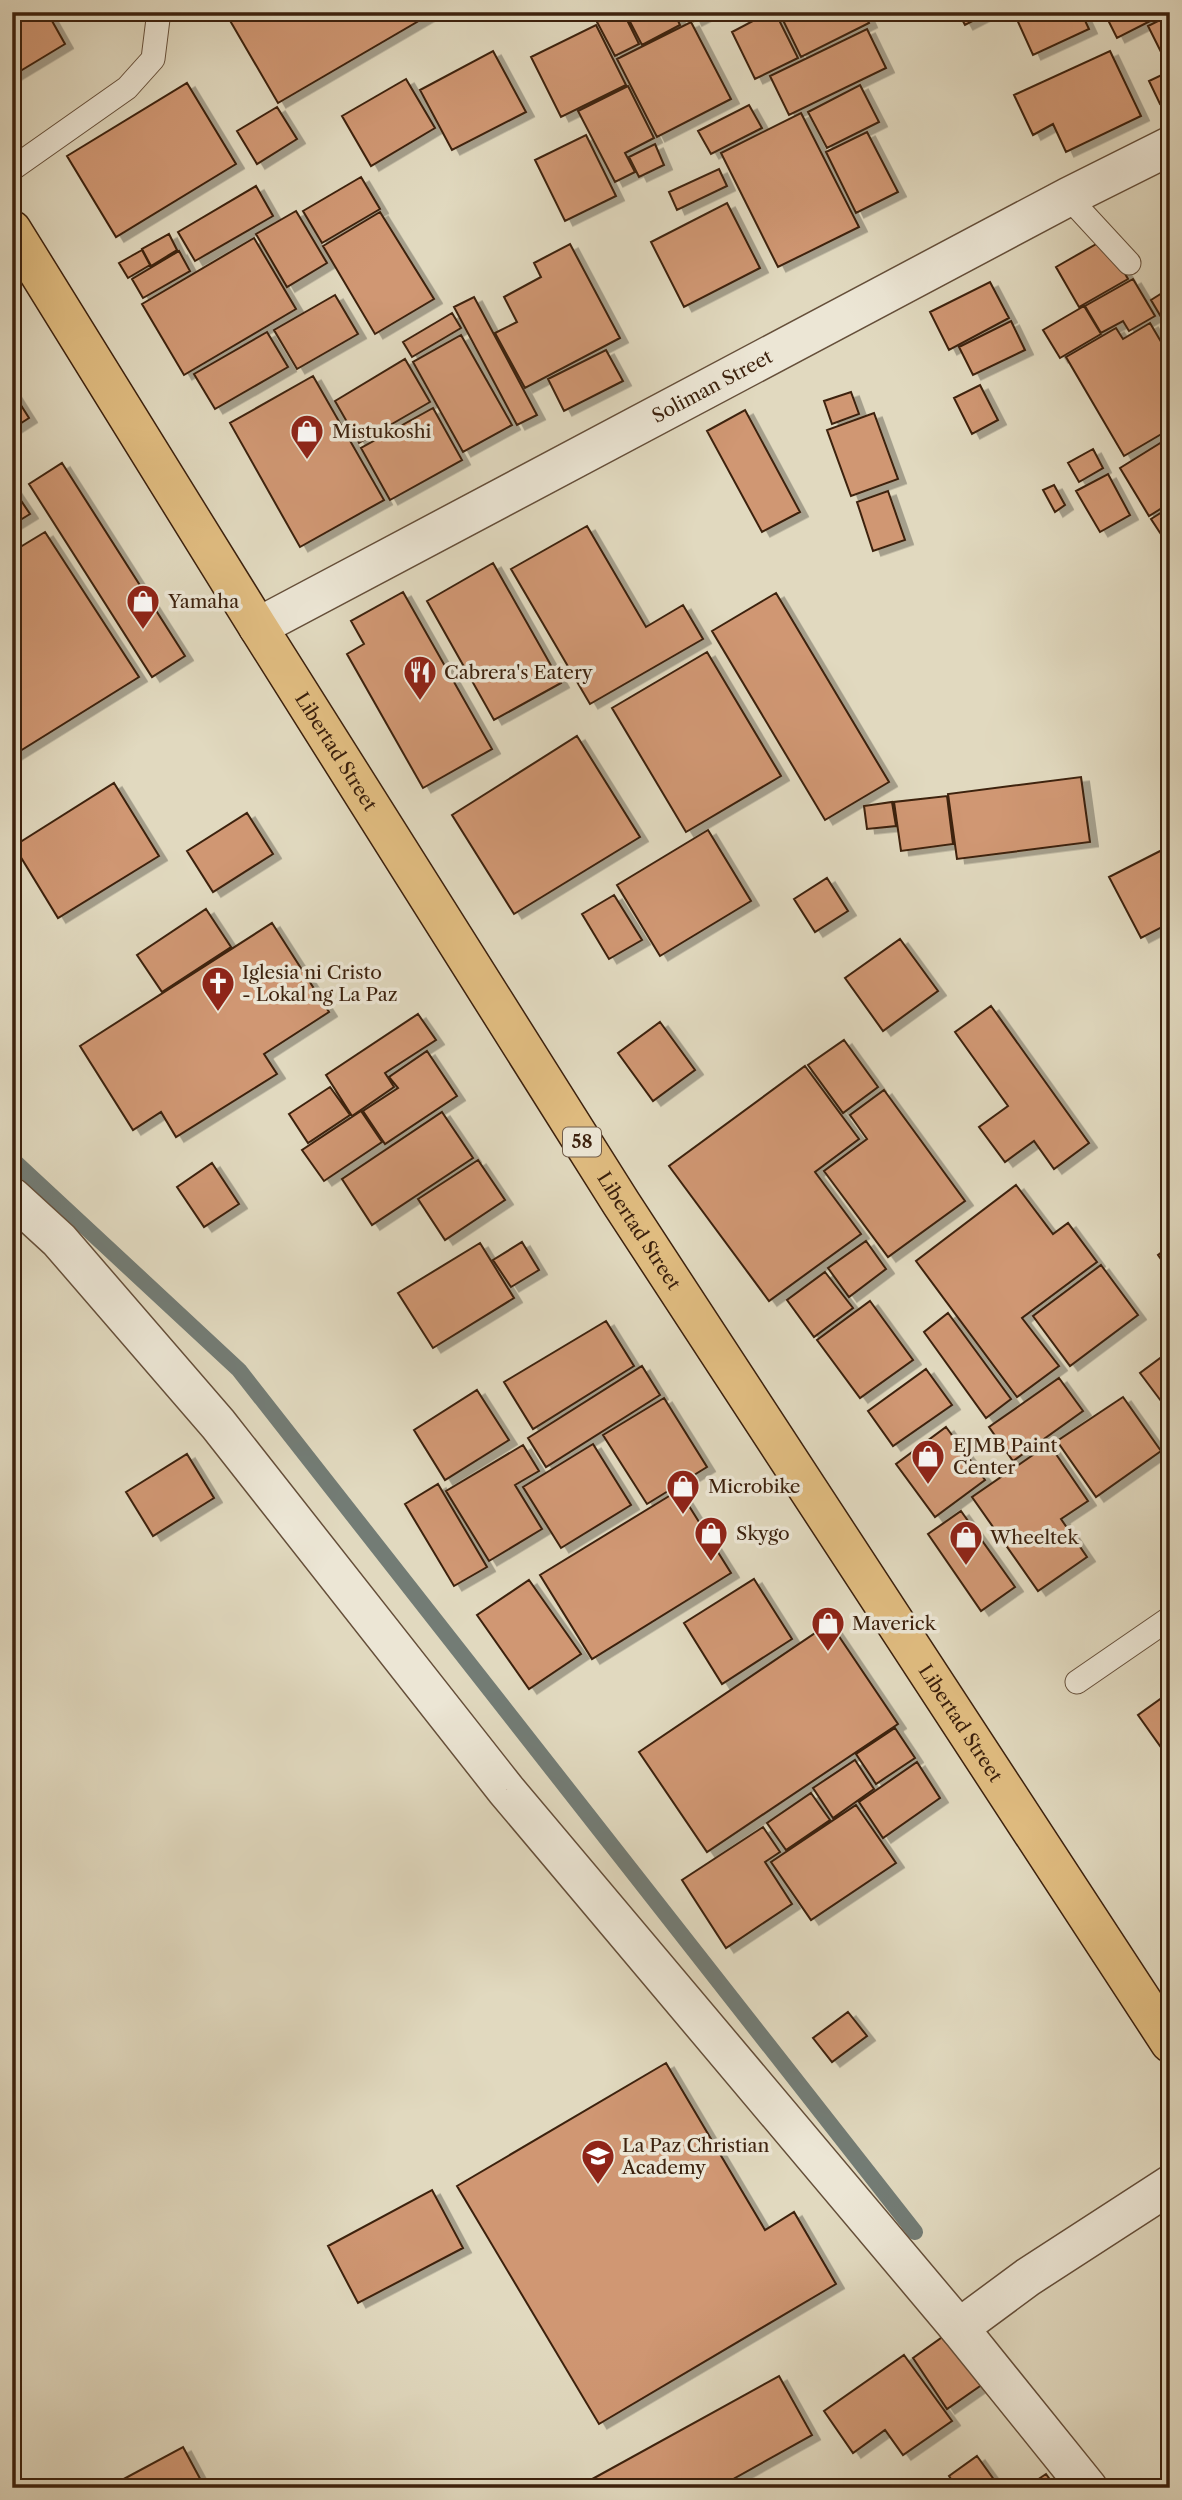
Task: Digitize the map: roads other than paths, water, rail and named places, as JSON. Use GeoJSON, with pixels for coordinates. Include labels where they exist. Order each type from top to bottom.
{"type":"FeatureCollection","features":[{"type":"Feature","properties":{"kind":"highway","name":"Libertad Street"},"geometry":{"type":"LineString","coordinates":[[12,230],[258,627],[621,1203],[1170,2043]]}},
{"type":"Feature","properties":{"kind":"street","name":"Soliman Street"},"geometry":{"type":"LineString","coordinates":[[258,627],[1068,197],[1170,146]]}},
{"type":"Feature","properties":{"kind":"street"},"geometry":{"type":"LineString","coordinates":[[12,1197],[59,1240],[218,1424],[506,1790],[959,2328],[1088,2488]]}},
{"type":"Feature","properties":{"kind":"street"},"geometry":{"type":"LineString","coordinates":[[959,2328],[1028,2277],[1170,2185]]}},
{"type":"Feature","properties":{"kind":"lane"},"geometry":{"type":"LineString","coordinates":[[12,169],[127,88],[153,59],[158,19],[156,12]]}},
{"type":"Feature","properties":{"kind":"lane"},"geometry":{"type":"LineString","coordinates":[[1068,197],[1129,263]]}},
{"type":"Feature","properties":{"kind":"lane"},"geometry":{"type":"LineString","coordinates":[[1077,1682],[1170,1618]]}},
{"type":"Feature","properties":{"kind":"waterway"},"geometry":{"type":"LineString","coordinates":[[12,1159],[239,1370],[915,2232]]}},
{"type":"Feature","properties":{"kind":"place","name":"Mistukoshi"},"geometry":{"type":"Point","coordinates":[307,461]}},
{"type":"Feature","properties":{"kind":"place","name":"Yamaha"},"geometry":{"type":"Point","coordinates":[143,631]}},
{"type":"Feature","properties":{"kind":"place","name":"Cabrera's Eatery"},"geometry":{"type":"Point","coordinates":[420,702]}},
{"type":"Feature","properties":{"kind":"place","name":"Iglesia ni Cristo - Lokal ng La Paz"},"geometry":{"type":"Point","coordinates":[218,1013]}},
{"type":"Feature","properties":{"kind":"place","name":"EJMB Paint Center"},"geometry":{"type":"Point","coordinates":[928,1486]}},
{"type":"Feature","properties":{"kind":"place","name":"Microbike"},"geometry":{"type":"Point","coordinates":[683,1516]}},
{"type":"Feature","properties":{"kind":"place","name":"Skygo"},"geometry":{"type":"Point","coordinates":[711,1563]}},
{"type":"Feature","properties":{"kind":"place","name":"Wheeltek"},"geometry":{"type":"Point","coordinates":[966,1567]}},
{"type":"Feature","properties":{"kind":"place","name":"Maverick"},"geometry":{"type":"Point","coordinates":[828,1653]}},
{"type":"Feature","properties":{"kind":"place","name":"La Paz Christian Academy"},"geometry":{"type":"Point","coordinates":[598,2186]}}]}
